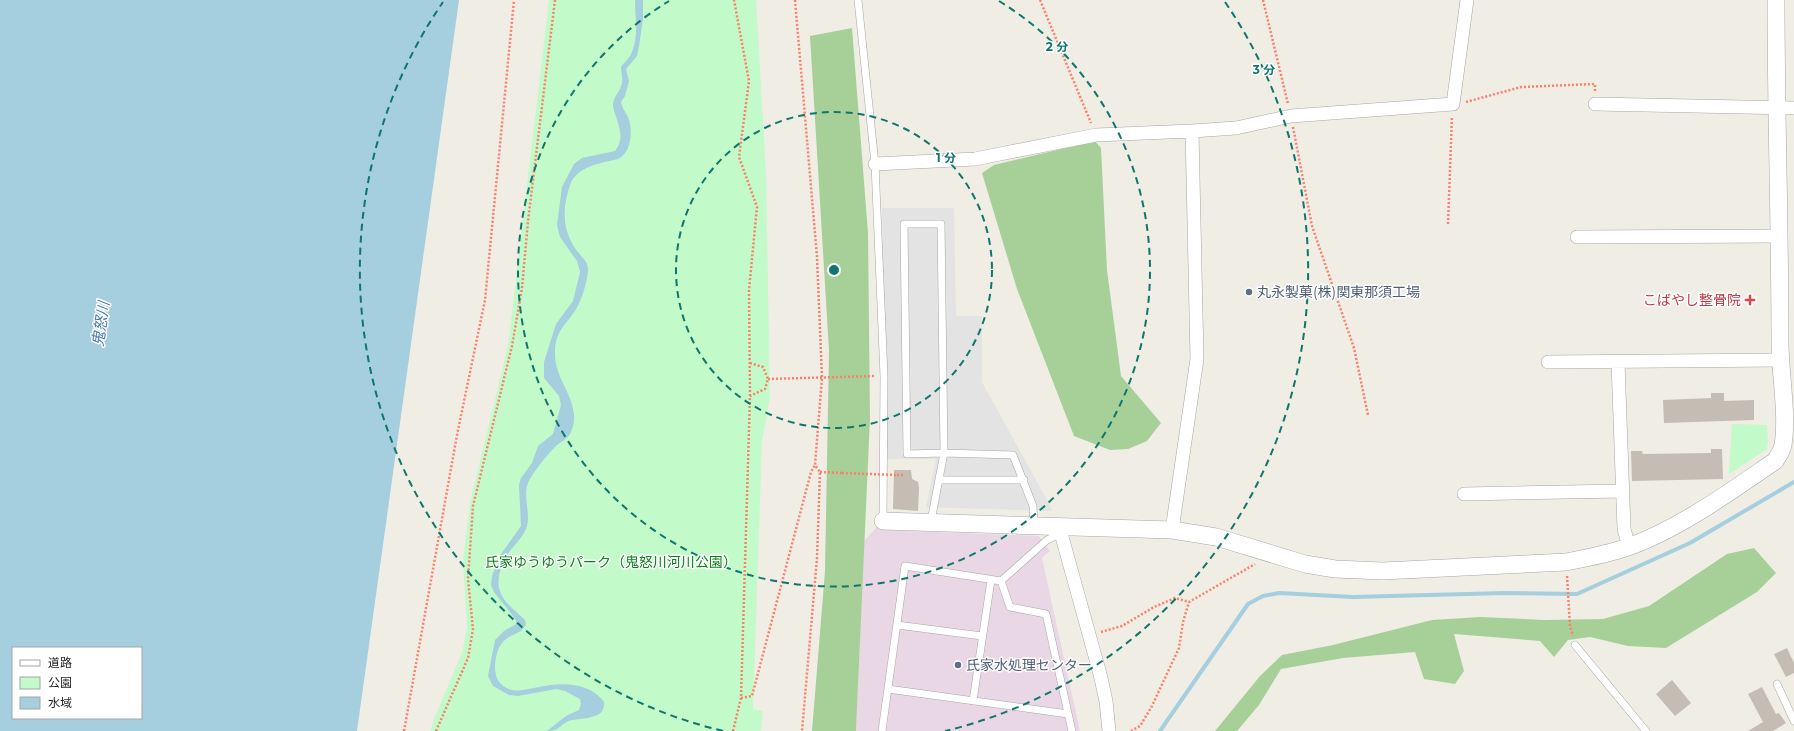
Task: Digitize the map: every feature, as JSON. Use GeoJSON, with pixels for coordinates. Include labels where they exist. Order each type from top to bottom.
{"type":"FeatureCollection","features":[{"type":"Feature","properties":{"kind":"street"},"geometry":{"type":"LineString","coordinates":[[875,164],[975,159],[1096,135],[1236,128],[1291,116],[1453,104],[1466,0]]}},
{"type":"Feature","properties":{"kind":"street"},"geometry":{"type":"LineString","coordinates":[[883,520],[1034,526],[1060,530],[1172,530],[1216,537],[1305,564],[1335,569],[1383,571],[1566,562],[1596,557],[1629,547],[1663,532],[1767,466],[1781,454],[1788,445],[1784,428],[1780,360],[1787,237],[1776,108],[1776,0]]}},
{"type":"Feature","properties":{"kind":"street"},"geometry":{"type":"LineString","coordinates":[[1595,104],[1794,108]]}},
{"type":"Feature","properties":{"kind":"street"},"geometry":{"type":"LineString","coordinates":[[1172,530],[1197,359],[1192,131]]}},
{"type":"Feature","properties":{"kind":"street"},"geometry":{"type":"LineString","coordinates":[[1577,237],[1787,237]]}},
{"type":"Feature","properties":{"kind":"street"},"geometry":{"type":"LineString","coordinates":[[1548,362],[1780,360]]}},
{"type":"Feature","properties":{"kind":"street"},"geometry":{"type":"LineString","coordinates":[[1618,362],[1624,530],[1629,547]]}},
{"type":"Feature","properties":{"kind":"street"},"geometry":{"type":"LineString","coordinates":[[1464,494],[1622,491]]}},
{"type":"Feature","properties":{"kind":"street"},"geometry":{"type":"LineString","coordinates":[[1060,530],[1106,701],[1108,731]]}},
{"type":"Feature","properties":{"kind":"lane"},"geometry":{"type":"LineString","coordinates":[[858,0],[875,164],[884,376],[883,520]]}},
{"type":"Feature","properties":{"kind":"lane"},"geometry":{"type":"LineString","coordinates":[[931,521],[944,453],[941,224],[904,224],[907,454],[944,453],[1013,455],[1033,506],[1034,526]]}},
{"type":"Feature","properties":{"kind":"lane"},"geometry":{"type":"LineString","coordinates":[[939,480],[1024,480]]}},
{"type":"Feature","properties":{"kind":"lane"},"geometry":{"type":"LineString","coordinates":[[882,731],[905,566],[1002,581],[1060,530]]}},
{"type":"Feature","properties":{"kind":"lane"},"geometry":{"type":"LineString","coordinates":[[973,701],[991,580]]}},
{"type":"Feature","properties":{"kind":"lane"},"geometry":{"type":"LineString","coordinates":[[1002,581],[1010,607],[1046,614],[1072,731]]}},
{"type":"Feature","properties":{"kind":"lane"},"geometry":{"type":"LineString","coordinates":[[897,625],[982,636]]}},
{"type":"Feature","properties":{"kind":"lane"},"geometry":{"type":"LineString","coordinates":[[1575,645],[1646,731]]}},
{"type":"Feature","properties":{"kind":"lane"},"geometry":{"type":"LineString","coordinates":[[1777,684],[1794,721]]}},
{"type":"Feature","properties":{"kind":"lane"},"geometry":{"type":"LineString","coordinates":[[888,689],[1068,714]]}},
{"type":"Feature","properties":{"kind":"path"},"geometry":{"type":"LineString","coordinates":[[404,731],[457,435],[485,300],[514,0]]}},
{"type":"Feature","properties":{"kind":"path"},"geometry":{"type":"LineString","coordinates":[[436,731],[468,658],[473,629],[468,579],[473,506],[512,346],[522,288],[528,221],[554,0]]}},
{"type":"Feature","properties":{"kind":"path"},"geometry":{"type":"LineString","coordinates":[[733,731],[742,698],[750,396],[749,290],[757,207],[740,156],[749,81],[734,0]]}},
{"type":"Feature","properties":{"kind":"path"},"geometry":{"type":"LineString","coordinates":[[742,698],[752,696],[811,472],[815,465],[822,378],[817,257],[795,0]]}},
{"type":"Feature","properties":{"kind":"path"},"geometry":{"type":"LineString","coordinates":[[1040,0],[1096,135]]}},
{"type":"Feature","properties":{"kind":"path"},"geometry":{"type":"LineString","coordinates":[[1263,0],[1291,116],[1312,226],[1354,348],[1368,415]]}},
{"type":"Feature","properties":{"kind":"path"},"geometry":{"type":"LineString","coordinates":[[1448,224],[1453,104],[1479,100],[1521,87],[1595,84],[1595,104]]}},
{"type":"Feature","properties":{"kind":"path"},"geometry":{"type":"LineString","coordinates":[[750,363],[763,367],[768,379],[765,389],[750,396]]}},
{"type":"Feature","properties":{"kind":"path"},"geometry":{"type":"LineString","coordinates":[[768,379],[884,376]]}},
{"type":"Feature","properties":{"kind":"path"},"geometry":{"type":"LineString","coordinates":[[802,731],[817,558],[820,472],[815,465]]}},
{"type":"Feature","properties":{"kind":"path"},"geometry":{"type":"LineString","coordinates":[[820,472],[905,475]]}},
{"type":"Feature","properties":{"kind":"path"},"geometry":{"type":"LineString","coordinates":[[1131,731],[1140,726],[1148,713],[1179,648],[1183,622],[1190,602],[1259,562]]}},
{"type":"Feature","properties":{"kind":"path"},"geometry":{"type":"LineString","coordinates":[[1567,576],[1570,626]]}},
{"type":"Feature","properties":{"kind":"path"},"geometry":{"type":"LineString","coordinates":[[1089,635],[1122,626],[1154,606],[1175,598],[1190,602]]}},
{"type":"Feature","properties":{"kind":"shaded area"},"geometry":{"type":"Polygon","coordinates":[[[882,208],[954,208],[956,316],[982,316],[982,382],[1053,511],[926,507],[936,459],[885,459],[882,208]]]}},
{"type":"Feature","properties":{"kind":"shaded area"},"geometry":{"type":"Polygon","coordinates":[[[877,527],[884,530],[1039,536],[1050,551],[1042,558],[1080,731],[856,731],[864,541],[877,527]]]}},
{"type":"Feature","properties":{"kind":"green space","name":"氏家ゆうゆうパーク（鬼怒川河川公園）"},"geometry":{"type":"Polygon","coordinates":[[[549,0],[756,0],[766,174],[770,397],[762,441],[753,709],[763,711],[761,731],[431,731],[434,719],[462,653],[467,628],[463,561],[470,503],[508,346],[549,0]]]}},
{"type":"Feature","properties":{"kind":"green space"},"geometry":{"type":"Polygon","coordinates":[[[852,28],[868,233],[870,418],[856,731],[812,731],[825,571],[829,351],[810,36],[852,28]]]}},
{"type":"Feature","properties":{"kind":"green space"},"geometry":{"type":"Polygon","coordinates":[[[1095,141],[1101,148],[1107,270],[1121,376],[1161,423],[1147,441],[1128,449],[1110,450],[1074,436],[1017,289],[982,173],[994,165],[1095,141]]]}},
{"type":"Feature","properties":{"kind":"green space"},"geometry":{"type":"Polygon","coordinates":[[[1732,424],[1767,425],[1768,443],[1766,450],[1729,474],[1732,424]]]}},
{"type":"Feature","properties":{"kind":"green space"},"geometry":{"type":"Polygon","coordinates":[[[1754,548],[1776,573],[1757,592],[1666,648],[1628,646],[1590,637],[1568,640],[1554,657],[1540,641],[1454,634],[1464,671],[1455,684],[1424,679],[1415,652],[1343,658],[1281,669],[1259,705],[1237,731],[1215,731],[1260,676],[1282,655],[1333,645],[1432,620],[1480,617],[1545,620],[1603,619],[1649,606],[1727,554],[1754,548]]]}},
{"type":"Feature","properties":{"kind":"water","name":"鬼怒川"},"geometry":{"type":"Polygon","coordinates":[[[0,0],[459,0],[357,731],[0,731],[0,0]]]}},
{"type":"Feature","properties":{"kind":"water"},"geometry":{"type":"Polygon","coordinates":[[[635,0],[643,0],[643,19],[637,56],[626,69],[629,81],[625,96],[621,102],[630,122],[631,134],[629,146],[623,156],[618,159],[590,166],[578,173],[573,179],[567,194],[565,219],[568,235],[588,268],[585,285],[580,300],[576,309],[559,333],[555,345],[556,364],[572,403],[574,423],[569,436],[549,453],[527,484],[526,496],[528,520],[526,530],[504,561],[501,567],[499,579],[502,596],[525,620],[526,624],[520,631],[505,640],[498,650],[495,668],[497,679],[501,684],[512,690],[522,690],[556,684],[574,685],[591,691],[598,695],[604,702],[604,708],[597,715],[569,721],[557,729],[547,731],[566,716],[579,710],[581,704],[580,699],[565,691],[556,689],[518,696],[509,695],[493,686],[488,676],[495,640],[504,631],[516,624],[516,620],[494,592],[491,585],[492,576],[499,557],[521,526],[519,485],[521,478],[532,463],[538,446],[553,434],[561,405],[559,396],[544,378],[544,362],[556,324],[573,301],[580,272],[577,261],[560,237],[557,225],[562,187],[574,164],[582,158],[615,151],[620,140],[620,129],[613,103],[622,83],[621,67],[630,56],[634,45],[636,32],[635,0]]]}},
{"type":"Feature","properties":{"kind":"building"},"geometry":{"type":"Polygon","coordinates":[[[1711,393],[1724,393],[1724,401],[1754,400],[1754,420],[1664,423],[1663,400],[1711,398],[1711,393]]]}},
{"type":"Feature","properties":{"kind":"building"},"geometry":{"type":"Polygon","coordinates":[[[1711,449],[1722,449],[1723,479],[1632,481],[1631,451],[1642,451],[1643,454],[1711,453],[1711,449]]]}},
{"type":"Feature","properties":{"kind":"building"},"geometry":{"type":"Polygon","coordinates":[[[894,470],[911,470],[912,479],[918,482],[918,511],[893,509],[894,470]]]}},
{"type":"Feature","properties":{"kind":"building"},"geometry":{"type":"Polygon","coordinates":[[[1787,648],[1794,663],[1794,673],[1786,677],[1774,654],[1787,648]]]}},
{"type":"Feature","properties":{"kind":"building"},"geometry":{"type":"Polygon","coordinates":[[[1672,680],[1691,703],[1675,716],[1656,694],[1672,680]]]}},
{"type":"Feature","properties":{"kind":"building"},"geometry":{"type":"Polygon","coordinates":[[[1762,687],[1776,714],[1779,713],[1786,723],[1773,731],[1748,731],[1763,722],[1748,694],[1762,687]]]}},
{"type":"Feature","properties":{"kind":"waterway"},"geometry":{"type":"LineString","coordinates":[[1160,731],[1248,604],[1263,596],[1279,593],[1353,597],[1505,593],[1577,594],[1690,543],[1794,482]]}},
{"type":"Feature","properties":{"kind":"place","name":"丸永製菓(株)関東那須工場"},"geometry":{"type":"Point","coordinates":[1249,292]}},
{"type":"Feature","properties":{"kind":"place","name":"こばやし整骨院"},"geometry":{"type":"Point","coordinates":[1750,300]}},
{"type":"Feature","properties":{"kind":"place","name":"氏家水処理センター"},"geometry":{"type":"Point","coordinates":[958,665]}}]}
